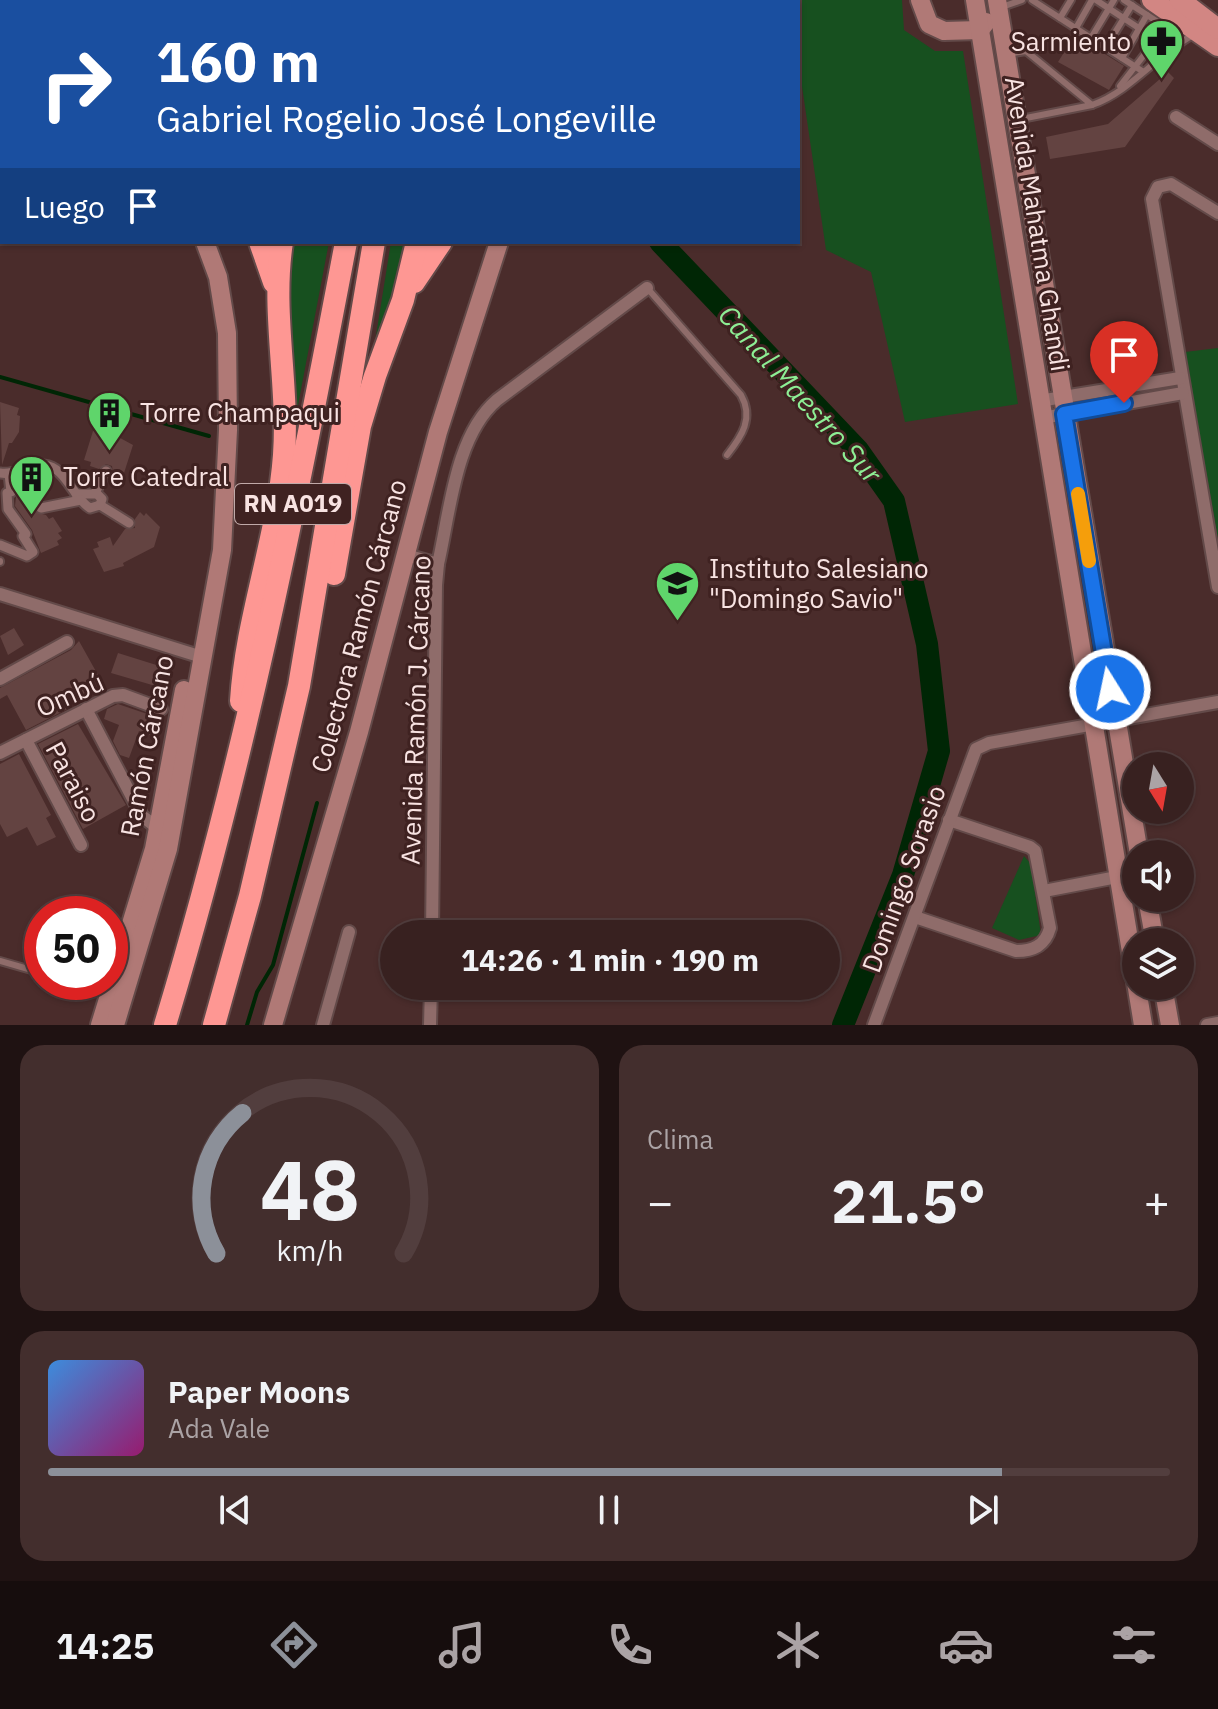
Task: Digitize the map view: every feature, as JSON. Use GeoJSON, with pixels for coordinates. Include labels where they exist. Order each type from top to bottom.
{"type":"FeatureCollection","features":[{"type":"Feature","properties":{"kind":"highway"},"geometry":{"type":"LineString","coordinates":[[261,244],[279,306]]}},
{"type":"Feature","properties":{"kind":"highway"},"geometry":{"type":"LineString","coordinates":[[238,766],[243,670],[283,463],[279,306],[282,244]]}},
{"type":"Feature","properties":{"kind":"highway","name":"RN A019"},"geometry":{"type":"LineString","coordinates":[[165,1025],[238,766],[346,244]]}},
{"type":"Feature","properties":{"kind":"highway","name":"RN A019"},"geometry":{"type":"LineString","coordinates":[[214,1025],[250,896],[299,686],[374,244]]}},
{"type":"Feature","properties":{"kind":"highway"},"geometry":{"type":"LineString","coordinates":[[299,686],[333,580],[367,402],[403,300],[417,244]]}},
{"type":"Feature","properties":{"kind":"highway"},"geometry":{"type":"LineString","coordinates":[[403,300],[440,244]]}},
{"type":"Feature","properties":{"kind":"main road"},"geometry":{"type":"LineString","coordinates":[[920,0],[924,17],[936,29],[954,32],[980,30],[998,4]]}},
{"type":"Feature","properties":{"kind":"main road","name":"Avenida Mahatma Ghandi"},"geometry":{"type":"LineString","coordinates":[[975,0],[1143,1025]]}},
{"type":"Feature","properties":{"kind":"main road","name":"Avenida Mahatma Ghandi"},"geometry":{"type":"LineString","coordinates":[[998,4],[1136,840]]}},
{"type":"Feature","properties":{"kind":"main road"},"geometry":{"type":"LineString","coordinates":[[1143,7],[1176,11],[1208,27],[1218,46]]}},
{"type":"Feature","properties":{"kind":"main road","name":"Ramón Cárcano"},"geometry":{"type":"LineString","coordinates":[[128,944],[165,831],[196,655],[222,550],[227,333],[218,277],[206,244]]}},
{"type":"Feature","properties":{"kind":"main road","name":"Colectora Ramón Cárcano"},"geometry":{"type":"LineString","coordinates":[[273,1025],[359,732],[455,373],[498,244]]}},
{"type":"Feature","properties":{"kind":"main road","name":"Ramón Cárcano"},"geometry":{"type":"LineString","coordinates":[[100,1025],[109,1000]]}},
{"type":"Feature","properties":{"kind":"main road","name":"Ramón Cárcano"},"geometry":{"type":"LineString","coordinates":[[113,1000],[115,1025]]}},
{"type":"Feature","properties":{"kind":"main road"},"geometry":{"type":"LineString","coordinates":[[1166,1000],[1170,1025]]}},
{"type":"Feature","properties":{"kind":"street"},"geometry":{"type":"LineString","coordinates":[[1176,117],[1218,144]]}},
{"type":"Feature","properties":{"kind":"street"},"geometry":{"type":"LineString","coordinates":[[1218,213],[1180,188],[1166,184],[1158,187],[1152,199],[1180,378],[1218,587]]}},
{"type":"Feature","properties":{"kind":"street","name":"Avenida Ramón J. Cárcano"},"geometry":{"type":"LineString","coordinates":[[432,920],[438,564],[465,448],[478,420],[497,400],[647,288]]}},
{"type":"Feature","properties":{"kind":"street"},"geometry":{"type":"LineString","coordinates":[[1041,410],[1180,378]]}},
{"type":"Feature","properties":{"kind":"street"},"geometry":{"type":"LineString","coordinates":[[1063,406],[1183,393]]}},
{"type":"Feature","properties":{"kind":"street"},"geometry":{"type":"LineString","coordinates":[[0,545],[23,552],[26,546],[15,530],[20,524],[8,509],[7,493],[11,492],[5,474],[39,464],[49,465],[60,473],[90,508],[100,505],[129,523]]}},
{"type":"Feature","properties":{"kind":"street"},"geometry":{"type":"LineString","coordinates":[[95,493],[106,471]]}},
{"type":"Feature","properties":{"kind":"street"},"geometry":{"type":"LineString","coordinates":[[41,508],[95,493]]}},
{"type":"Feature","properties":{"kind":"street"},"geometry":{"type":"LineString","coordinates":[[95,493],[101,498],[100,505]]}},
{"type":"Feature","properties":{"kind":"street"},"geometry":{"type":"LineString","coordinates":[[0,496],[2,514]]}},
{"type":"Feature","properties":{"kind":"street"},"geometry":{"type":"LineString","coordinates":[[406,555],[438,564]]}},
{"type":"Feature","properties":{"kind":"street"},"geometry":{"type":"LineString","coordinates":[[0,594],[196,655]]}},
{"type":"Feature","properties":{"kind":"street"},"geometry":{"type":"LineString","coordinates":[[0,679],[67,642]]}},
{"type":"Feature","properties":{"kind":"street","name":"Ombú"},"geometry":{"type":"LineString","coordinates":[[0,753],[113,696],[123,695],[161,709]]}},
{"type":"Feature","properties":{"kind":"street"},"geometry":{"type":"LineString","coordinates":[[1092,722],[1218,702]]}},
{"type":"Feature","properties":{"kind":"street"},"geometry":{"type":"LineString","coordinates":[[86,709],[142,816],[165,831]]}},
{"type":"Feature","properties":{"kind":"street","name":"Domingo Sorasio"},"geometry":{"type":"LineString","coordinates":[[874,1025],[976,749],[989,743],[1092,722]]}},
{"type":"Feature","properties":{"kind":"street","name":"Paraiso"},"geometry":{"type":"LineString","coordinates":[[26,740],[81,845]]}},
{"type":"Feature","properties":{"kind":"street"},"geometry":{"type":"LineString","coordinates":[[915,917],[1016,951],[1043,944],[1050,928],[1038,856],[1030,847],[949,820]]}},
{"type":"Feature","properties":{"kind":"street"},"geometry":{"type":"LineString","coordinates":[[1044,891],[1117,877]]}},
{"type":"Feature","properties":{"kind":"street"},"geometry":{"type":"LineString","coordinates":[[323,1025],[349,932]]}},
{"type":"Feature","properties":{"kind":"street"},"geometry":{"type":"LineString","coordinates":[[430,1025],[431,1000]]}},
{"type":"Feature","properties":{"kind":"street"},"geometry":{"type":"LineString","coordinates":[[1207,1025],[1218,1023]]}},
{"type":"Feature","properties":{"kind":"lane"},"geometry":{"type":"LineString","coordinates":[[998,4],[1022,0]]}},
{"type":"Feature","properties":{"kind":"lane"},"geometry":{"type":"LineString","coordinates":[[1032,0],[1139,68]]}},
{"type":"Feature","properties":{"kind":"lane"},"geometry":{"type":"LineString","coordinates":[[1045,8],[1049,0]]}},
{"type":"Feature","properties":{"kind":"lane"},"geometry":{"type":"LineString","coordinates":[[1060,18],[1071,0]]}},
{"type":"Feature","properties":{"kind":"lane"},"geometry":{"type":"LineString","coordinates":[[1076,28],[1094,0],[1157,40]]}},
{"type":"Feature","properties":{"kind":"lane"},"geometry":{"type":"LineString","coordinates":[[1091,38],[1114,0]]}},
{"type":"Feature","properties":{"kind":"lane"},"geometry":{"type":"LineString","coordinates":[[1124,0],[1143,7]]}},
{"type":"Feature","properties":{"kind":"lane"},"geometry":{"type":"LineString","coordinates":[[1122,58],[1139,28],[1145,0]]}},
{"type":"Feature","properties":{"kind":"lane"},"geometry":{"type":"LineString","coordinates":[[1106,47],[1124,18],[1143,7]]}},
{"type":"Feature","properties":{"kind":"lane"},"geometry":{"type":"LineString","coordinates":[[1017,120],[1109,99],[1139,68],[1176,11]]}},
{"type":"Feature","properties":{"kind":"lane"},"geometry":{"type":"LineString","coordinates":[[1139,68],[1208,27]]}},
{"type":"Feature","properties":{"kind":"lane"},"geometry":{"type":"LineString","coordinates":[[1006,54],[1026,51],[1092,105]]}},
{"type":"Feature","properties":{"kind":"lane"},"geometry":{"type":"LineString","coordinates":[[647,288],[741,395],[747,406],[748,418],[741,436],[727,455]]}},
{"type":"Feature","properties":{"kind":"lane"},"geometry":{"type":"LineString","coordinates":[[0,961],[24,968]]}},
{"type":"Feature","properties":{"kind":"green space"},"geometry":{"type":"Polygon","coordinates":[[[800,0],[902,0],[904,30],[935,51],[963,51],[1018,404],[905,422],[871,272],[826,250],[800,73],[800,0]]]}},
{"type":"Feature","properties":{"kind":"green space"},"geometry":{"type":"Polygon","coordinates":[[[287,244],[329,244],[295,421],[287,244]]]}},
{"type":"Feature","properties":{"kind":"green space"},"geometry":{"type":"Polygon","coordinates":[[[391,244],[409,244],[374,348],[391,244]]]}},
{"type":"Feature","properties":{"kind":"green space"},"geometry":{"type":"Polygon","coordinates":[[[1218,348],[1218,539],[1185,352],[1218,348]]]}},
{"type":"Feature","properties":{"kind":"green space"},"geometry":{"type":"Polygon","coordinates":[[[1024,856],[1031,864],[1041,935],[1019,940],[992,928],[1024,856]]]}},
{"type":"Feature","properties":{"kind":"building"},"geometry":{"type":"Polygon","coordinates":[[[1084,41],[1124,66],[1109,90],[1058,62],[1068,46],[1077,52],[1084,41]]]}},
{"type":"Feature","properties":{"kind":"building"},"geometry":{"type":"Polygon","coordinates":[[[1168,72],[1174,78],[1125,147],[1050,159],[1046,137],[1108,124],[1168,72]]]}},
{"type":"Feature","properties":{"kind":"building"},"geometry":{"type":"Polygon","coordinates":[[[0,402],[19,408],[17,415],[20,416],[19,432],[9,443],[2,465],[0,402]]]}},
{"type":"Feature","properties":{"kind":"building","name":"Torre Champaqui"},"geometry":{"type":"Polygon","coordinates":[[[93,431],[111,433],[133,445],[124,473],[113,473],[112,466],[106,464],[99,469],[84,460],[93,431]]]}},
{"type":"Feature","properties":{"kind":"building","name":"Torre Catedral"},"geometry":{"type":"Polygon","coordinates":[[[31,478],[31,482],[37,481],[40,501],[34,505],[35,512],[49,519],[53,517],[62,531],[58,533],[62,538],[57,541],[59,545],[41,553],[32,530],[15,506],[18,479],[31,478]]]}},
{"type":"Feature","properties":{"kind":"building"},"geometry":{"type":"Polygon","coordinates":[[[140,512],[144,516],[146,513],[160,527],[154,547],[123,563],[124,566],[104,572],[93,549],[99,547],[97,542],[110,537],[113,546],[125,529],[135,528],[135,519],[140,512]]]}},
{"type":"Feature","properties":{"kind":"building"},"geometry":{"type":"Polygon","coordinates":[[[14,628],[24,645],[8,655],[0,636],[14,628]]]}},
{"type":"Feature","properties":{"kind":"building"},"geometry":{"type":"Polygon","coordinates":[[[79,641],[103,684],[67,703],[69,708],[26,730],[7,695],[0,699],[0,688],[71,650],[79,641]]]}},
{"type":"Feature","properties":{"kind":"building"},"geometry":{"type":"Polygon","coordinates":[[[118,653],[166,668],[159,687],[111,673],[118,653]]]}},
{"type":"Feature","properties":{"kind":"building"},"geometry":{"type":"Polygon","coordinates":[[[118,704],[156,717],[150,735],[139,731],[129,758],[120,755],[113,741],[119,725],[104,719],[107,709],[118,704]]]}},
{"type":"Feature","properties":{"kind":"building"},"geometry":{"type":"Polygon","coordinates":[[[78,724],[126,805],[83,829],[38,744],[78,724]]]}},
{"type":"Feature","properties":{"kind":"building"},"geometry":{"type":"Polygon","coordinates":[[[19,754],[51,815],[46,818],[56,837],[37,846],[27,827],[7,837],[0,824],[0,764],[19,754]]]}},
{"type":"Feature","properties":{"kind":"waterway","name":"Canal Maestro Sur"},"geometry":{"type":"LineString","coordinates":[[662,244],[858,450],[894,501],[927,644],[939,751],[903,875],[843,1025]]}},
{"type":"Feature","properties":{"kind":"waterway"},"geometry":{"type":"LineString","coordinates":[[0,377],[209,436]]}},
{"type":"Feature","properties":{"kind":"waterway"},"geometry":{"type":"LineString","coordinates":[[247,1025],[257,992],[273,965],[317,803]]}},
{"type":"Feature","properties":{"kind":"slow traffic"},"geometry":{"type":"LineString","coordinates":[[1078,494],[1089,561]]}},
{"type":"Feature","properties":{"kind":"place","name":"Sarmiento"},"geometry":{"type":"Point","coordinates":[1162,81]}},
{"type":"Feature","properties":{"kind":"place","name":"Torre Champaqui"},"geometry":{"type":"Point","coordinates":[109,452]}},
{"type":"Feature","properties":{"kind":"place","name":"Torre Catedral"},"geometry":{"type":"Point","coordinates":[32,516]}},
{"type":"Feature","properties":{"kind":"place","name":"Instituto Salesiano \"Domingo Savio\""},"geometry":{"type":"Point","coordinates":[678,623]}},
{"type":"Feature","properties":{"kind":"route"},"geometry":{"type":"LineString","coordinates":[[1110,689],[1064,414],[1124,403]]}}]}
